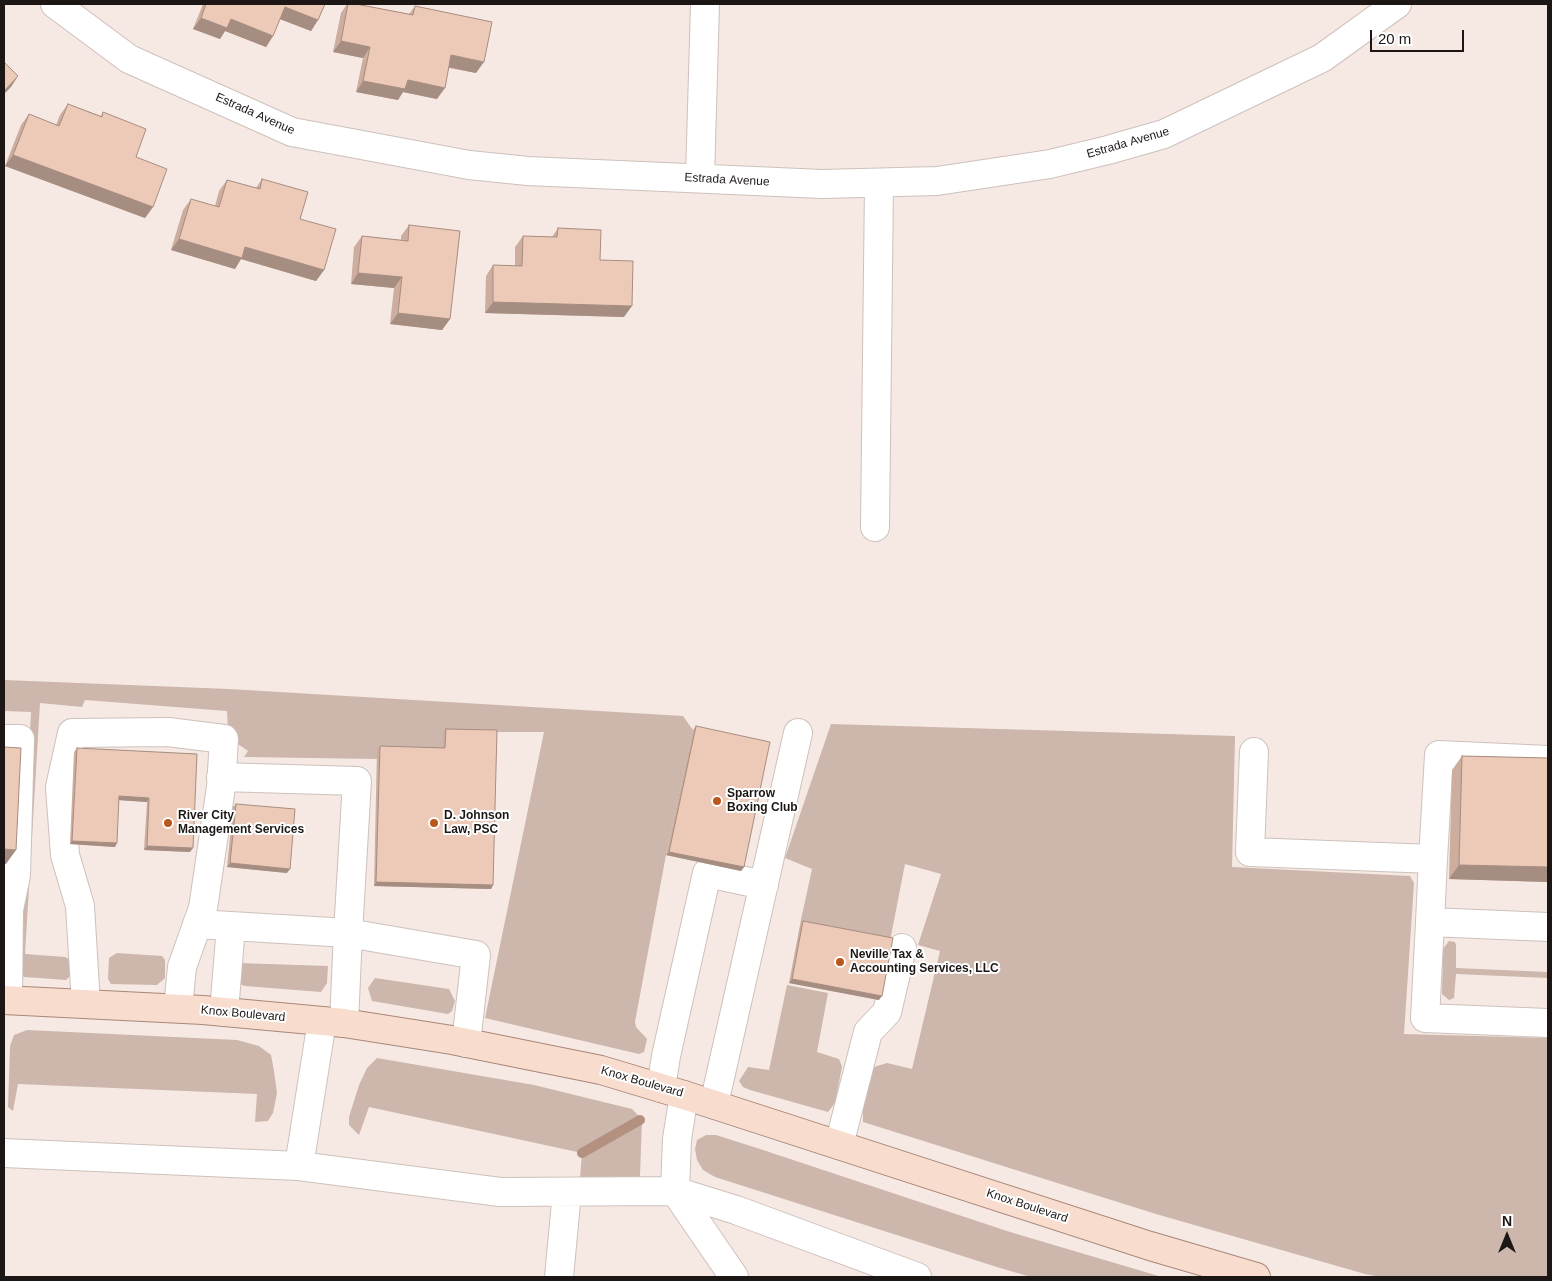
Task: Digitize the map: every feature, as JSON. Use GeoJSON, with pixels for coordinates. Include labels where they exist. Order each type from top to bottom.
{"type":"FeatureCollection","features":[{"type":"Feature","properties":{"kind":"main road","name":"Knox Boulevard"},"geometry":{"type":"LineString","coordinates":[[6,1000],[178,1008],[333,1022],[466,1043],[600,1070],[714,1104],[1140,1243],[1256,1277]]}},
{"type":"Feature","properties":{"kind":"street","name":"Estrada Avenue"},"geometry":{"type":"LineString","coordinates":[[55,4],[129,59],[292,132],[469,165],[528,171],[822,184],[937,181],[1050,164],[1164,134],[1322,58],[1397,4]]}},
{"type":"Feature","properties":{"kind":"street"},"geometry":{"type":"LineString","coordinates":[[700,178],[705,4]]}},
{"type":"Feature","properties":{"kind":"street"},"geometry":{"type":"LineString","coordinates":[[875,527],[879,184]]}},
{"type":"Feature","properties":{"kind":"street"},"geometry":{"type":"LineString","coordinates":[[86,1004],[80,906],[65,855],[60,787],[72,734],[168,732],[224,739],[221,777],[203,908],[182,967],[178,1008]]}},
{"type":"Feature","properties":{"kind":"street"},"geometry":{"type":"LineString","coordinates":[[714,1104],[798,734]]}},
{"type":"Feature","properties":{"kind":"street"},"geometry":{"type":"LineString","coordinates":[[4,739],[20,739],[16,875],[7,910],[6,1000]]}},
{"type":"Feature","properties":{"kind":"street"},"geometry":{"type":"LineString","coordinates":[[1254,752],[1250,852],[1432,859]]}},
{"type":"Feature","properties":{"kind":"street"},"geometry":{"type":"LineString","coordinates":[[1548,760],[1439,755],[1432,859],[1426,1018],[1548,1024]]}},
{"type":"Feature","properties":{"kind":"street"},"geometry":{"type":"LineString","coordinates":[[221,777],[357,781],[348,933],[333,1022],[299,1166]]}},
{"type":"Feature","properties":{"kind":"street"},"geometry":{"type":"LineString","coordinates":[[734,1277],[675,1192],[676,1139],[672,1091],[666,1056],[707,872],[764,884]]}},
{"type":"Feature","properties":{"kind":"street"},"geometry":{"type":"LineString","coordinates":[[1430,922],[1548,927]]}},
{"type":"Feature","properties":{"kind":"street"},"geometry":{"type":"LineString","coordinates":[[197,924],[348,933],[476,955],[466,1043]]}},
{"type":"Feature","properties":{"kind":"street"},"geometry":{"type":"LineString","coordinates":[[224,1012],[231,926]]}},
{"type":"Feature","properties":{"kind":"street"},"geometry":{"type":"LineString","coordinates":[[839,1145],[868,1032],[887,1012],[902,948]]}},
{"type":"Feature","properties":{"kind":"street"},"geometry":{"type":"LineString","coordinates":[[4,1154],[299,1166],[500,1192],[675,1192],[736,1210],[917,1277]]}},
{"type":"Feature","properties":{"kind":"street"},"geometry":{"type":"LineString","coordinates":[[559,1277],[567,1192]]}},
{"type":"Feature","properties":{"kind":"shaded area"},"geometry":{"type":"Polygon","coordinates":[[[4,680],[229,689],[683,716],[693,730],[666,855],[635,1022],[636,1027],[647,1039],[644,1052],[639,1054],[485,1018],[544,732],[443,732],[443,752],[377,750],[377,759],[244,757],[248,751],[235,742],[228,730],[227,711],[85,700],[82,707],[40,703],[25,954],[65,957],[71,960],[71,975],[66,980],[24,977],[18,973],[31,712],[4,711],[4,680]]]}},
{"type":"Feature","properties":{"kind":"shaded area"},"geometry":{"type":"Polygon","coordinates":[[[831,724],[1235,736],[1232,867],[1410,876],[1414,883],[1404,1034],[1548,1038],[1548,1277],[1381,1277],[1365,1274],[1156,1214],[863,1122],[863,1101],[874,1067],[887,1063],[912,1069],[940,951],[918,945],[941,874],[905,864],[890,941],[800,924],[812,869],[785,858],[831,724]]]}},
{"type":"Feature","properties":{"kind":"shaded area"},"geometry":{"type":"Polygon","coordinates":[[[1449,941],[1455,942],[1456,945],[1456,968],[1548,972],[1548,978],[1456,974],[1454,998],[1449,1000],[1442,994],[1443,949],[1449,941]]]}},
{"type":"Feature","properties":{"kind":"shaded area"},"geometry":{"type":"Polygon","coordinates":[[[117,953],[162,956],[165,960],[165,978],[157,985],[111,984],[108,979],[109,958],[117,953]]]}},
{"type":"Feature","properties":{"kind":"shaded area"},"geometry":{"type":"Polygon","coordinates":[[[238,963],[328,966],[327,983],[321,992],[245,986],[240,984],[238,978],[238,963]]]}},
{"type":"Feature","properties":{"kind":"shaded area"},"geometry":{"type":"Polygon","coordinates":[[[375,978],[449,989],[455,1001],[452,1011],[448,1014],[372,1001],[368,988],[375,978]]]}},
{"type":"Feature","properties":{"kind":"shaded area"},"geometry":{"type":"Polygon","coordinates":[[[787,985],[828,993],[817,1052],[839,1059],[842,1067],[835,1103],[828,1112],[750,1090],[743,1087],[739,1081],[748,1067],[769,1070],[787,985]]]}},
{"type":"Feature","properties":{"kind":"shaded area"},"geometry":{"type":"Polygon","coordinates":[[[27,1030],[237,1040],[259,1046],[271,1055],[277,1093],[273,1113],[268,1121],[255,1122],[257,1094],[18,1084],[13,1111],[8,1107],[10,1046],[14,1035],[27,1030]]]}},
{"type":"Feature","properties":{"kind":"shaded area"},"geometry":{"type":"Polygon","coordinates":[[[377,1058],[534,1085],[632,1109],[642,1119],[640,1176],[636,1181],[580,1178],[582,1153],[369,1107],[359,1135],[349,1125],[349,1117],[359,1085],[367,1068],[377,1058]]]}},
{"type":"Feature","properties":{"kind":"shaded area"},"geometry":{"type":"Polygon","coordinates":[[[706,1135],[716,1135],[1010,1232],[1162,1277],[1031,1277],[1000,1268],[715,1177],[703,1170],[697,1160],[695,1149],[697,1140],[706,1135]]]}},
{"type":"Feature","properties":{"kind":"building"},"geometry":{"type":"Polygon","coordinates":[[[206,4],[325,4],[318,20],[285,7],[273,36],[231,19],[227,28],[201,18],[206,4]]]}},
{"type":"Feature","properties":{"kind":"building"},"geometry":{"type":"Polygon","coordinates":[[[348,4],[413,15],[415,6],[492,22],[484,62],[451,55],[445,88],[408,80],[405,89],[363,81],[370,47],[341,41],[348,4]]]}},
{"type":"Feature","properties":{"kind":"building"},"geometry":{"type":"Polygon","coordinates":[[[4,62],[18,76],[4,91],[4,62]]]}},
{"type":"Feature","properties":{"kind":"building"},"geometry":{"type":"Polygon","coordinates":[[[68,104],[102,117],[103,112],[146,129],[136,157],[167,169],[153,207],[13,155],[29,114],[59,126],[68,104]]]}},
{"type":"Feature","properties":{"kind":"building"},"geometry":{"type":"Polygon","coordinates":[[[262,179],[308,192],[300,219],[336,229],[324,270],[245,247],[242,258],[179,239],[191,199],[219,207],[227,180],[260,189],[262,179]]]}},
{"type":"Feature","properties":{"kind":"building"},"geometry":{"type":"Polygon","coordinates":[[[409,225],[460,231],[450,319],[398,313],[402,277],[358,273],[362,236],[408,241],[409,225]]]}},
{"type":"Feature","properties":{"kind":"building"},"geometry":{"type":"Polygon","coordinates":[[[558,228],[601,230],[600,260],[633,261],[632,306],[493,302],[493,265],[522,266],[523,236],[557,237],[558,228]]]}},
{"type":"Feature","properties":{"kind":"building","name":"Sparrow Boxing Club"},"geometry":{"type":"Polygon","coordinates":[[[696,726],[770,742],[744,867],[669,852],[696,726]]]}},
{"type":"Feature","properties":{"kind":"building","name":"D. Johnson Law, PSC"},"geometry":{"type":"Polygon","coordinates":[[[446,729],[497,730],[493,885],[376,882],[380,746],[445,748],[446,729]]]}},
{"type":"Feature","properties":{"kind":"building"},"geometry":{"type":"Polygon","coordinates":[[[4,747],[21,748],[16,850],[4,849],[4,747]]]}},
{"type":"Feature","properties":{"kind":"building","name":"River City Management Services"},"geometry":{"type":"Polygon","coordinates":[[[77,748],[197,754],[193,848],[147,846],[149,798],[119,796],[117,843],[72,841],[77,748]]]}},
{"type":"Feature","properties":{"kind":"building"},"geometry":{"type":"Polygon","coordinates":[[[1462,756],[1548,758],[1548,867],[1459,865],[1462,756]]]}},
{"type":"Feature","properties":{"kind":"building"},"geometry":{"type":"Polygon","coordinates":[[[236,804],[295,809],[290,869],[230,863],[236,804]]]}},
{"type":"Feature","properties":{"kind":"building","name":"Neville Tax & Accounting Services, LLC"},"geometry":{"type":"Polygon","coordinates":[[[803,921],[893,938],[882,996],[792,979],[803,921]]]}},
{"type":"Feature","properties":{"kind":"waterway"},"geometry":{"type":"LineString","coordinates":[[582,1153],[640,1120]]}},
{"type":"Feature","properties":{"kind":"place","name":"Sparrow Boxing Club"},"geometry":{"type":"Point","coordinates":[717,801]}},
{"type":"Feature","properties":{"kind":"place","name":"River City Management Services"},"geometry":{"type":"Point","coordinates":[168,823]}},
{"type":"Feature","properties":{"kind":"place","name":"D. Johnson Law, PSC"},"geometry":{"type":"Point","coordinates":[434,823]}},
{"type":"Feature","properties":{"kind":"place","name":"Neville Tax & Accounting Services, LLC"},"geometry":{"type":"Point","coordinates":[840,962]}}]}
